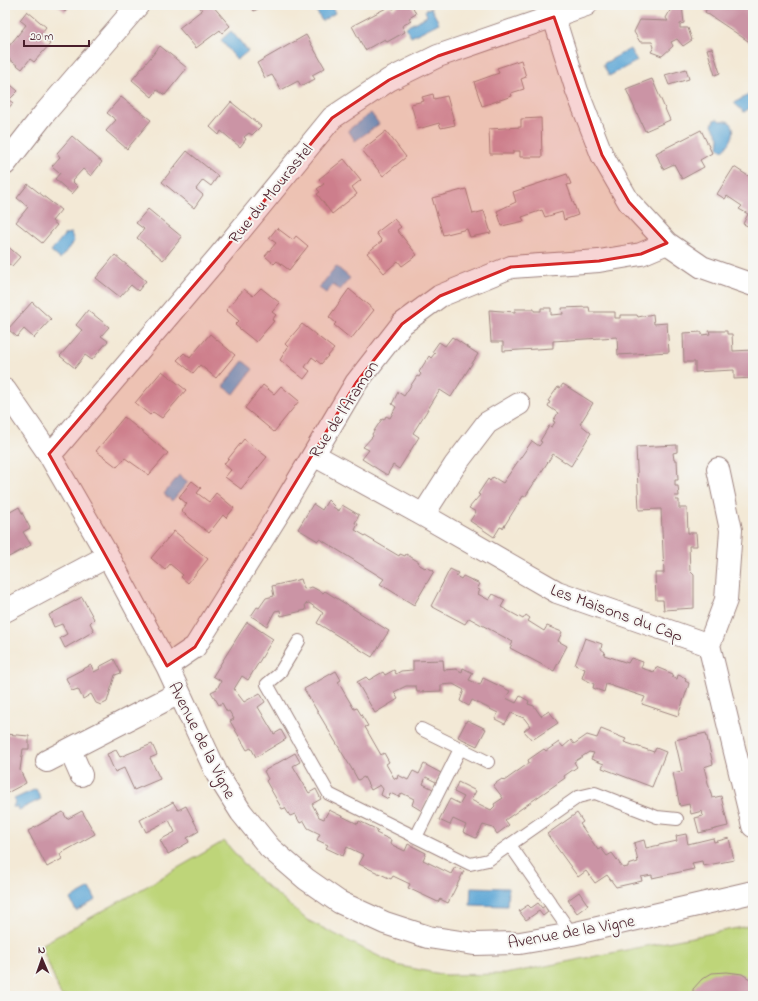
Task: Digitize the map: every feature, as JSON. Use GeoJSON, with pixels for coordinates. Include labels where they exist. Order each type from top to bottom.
{"type":"FeatureCollection","features":[{"type":"Feature","properties":{"kind":"street"},"geometry":{"type":"LineString","coordinates":[[5,164],[44,114],[138,5]]}},
{"type":"Feature","properties":{"kind":"street","name":"Rue du Mourastel"},"geometry":{"type":"LineString","coordinates":[[49,454],[57,447],[215,261],[332,118],[389,80],[438,56],[552,11],[586,5]]}},
{"type":"Feature","properties":{"kind":"street"},"geometry":{"type":"LineString","coordinates":[[552,11],[577,91],[602,155],[629,202],[667,243],[702,267],[753,285]]}},
{"type":"Feature","properties":{"kind":"street","name":"Rue de l'Aramon"},"geometry":{"type":"LineString","coordinates":[[166,666],[195,647],[314,455],[356,383],[402,324],[440,296],[511,267],[599,261],[641,254],[667,243]]}},
{"type":"Feature","properties":{"kind":"street","name":"Avenue de la Vigne"},"geometry":{"type":"LineString","coordinates":[[5,390],[49,454],[108,556],[166,666],[217,774],[240,812],[270,848],[306,879],[339,902],[385,923],[428,937],[474,944],[520,943],[572,934],[753,892]]}},
{"type":"Feature","properties":{"kind":"street"},"geometry":{"type":"LineString","coordinates":[[423,515],[455,465],[487,423],[519,404]]}},
{"type":"Feature","properties":{"kind":"street","name":"Les Maisons du Cap"},"geometry":{"type":"LineString","coordinates":[[314,455],[423,515],[557,592],[709,645]]}},
{"type":"Feature","properties":{"kind":"street"},"geometry":{"type":"LineString","coordinates":[[718,469],[732,530],[726,600],[709,645],[753,826]]}},
{"type":"Feature","properties":{"kind":"street"},"geometry":{"type":"LineString","coordinates":[[5,611],[108,556]]}},
{"type":"Feature","properties":{"kind":"street"},"geometry":{"type":"LineString","coordinates":[[47,761],[179,693]]}},
{"type":"Feature","properties":{"kind":"street"},"geometry":{"type":"LineString","coordinates":[[70,750],[81,775]]}},
{"type":"Feature","properties":{"kind":"lane"},"geometry":{"type":"LineString","coordinates":[[299,641],[279,674],[267,684],[329,794],[470,864],[488,860],[578,797],[595,793],[657,817],[677,819]]}},
{"type":"Feature","properties":{"kind":"lane"},"geometry":{"type":"LineString","coordinates":[[421,730],[488,762]]}},
{"type":"Feature","properties":{"kind":"lane"},"geometry":{"type":"LineString","coordinates":[[416,837],[460,749]]}},
{"type":"Feature","properties":{"kind":"lane"},"geometry":{"type":"LineString","coordinates":[[510,845],[572,934]]}},
{"type":"Feature","properties":{"kind":"highlighted area"},"geometry":{"type":"Polygon","coordinates":[[[554,17],[602,155],[629,202],[667,243],[641,254],[599,261],[511,267],[440,296],[402,324],[356,383],[195,647],[167,666],[49,454],[220,255],[332,118],[389,80],[438,56],[554,17]]]}},
{"type":"Feature","properties":{"kind":"green space"},"geometry":{"type":"Polygon","coordinates":[[[224,841],[255,876],[307,920],[396,965],[445,975],[505,974],[753,925],[753,996],[61,996],[41,945],[135,893],[224,841]]]}},
{"type":"Feature","properties":{"kind":"water"},"geometry":{"type":"Polygon","coordinates":[[[313,5],[331,5],[335,13],[322,21],[313,5]]]}},
{"type":"Feature","properties":{"kind":"water"},"geometry":{"type":"Polygon","coordinates":[[[431,8],[439,23],[411,37],[406,27],[427,16],[425,10],[431,8]]]}},
{"type":"Feature","properties":{"kind":"water"},"geometry":{"type":"Polygon","coordinates":[[[231,31],[248,51],[237,60],[221,40],[231,31]]]}},
{"type":"Feature","properties":{"kind":"water"},"geometry":{"type":"Polygon","coordinates":[[[630,49],[637,61],[609,76],[603,64],[630,49]]]}},
{"type":"Feature","properties":{"kind":"water"},"geometry":{"type":"Polygon","coordinates":[[[753,92],[753,111],[750,108],[744,112],[734,103],[753,92]]]}},
{"type":"Feature","properties":{"kind":"water"},"geometry":{"type":"Polygon","coordinates":[[[371,113],[379,124],[355,141],[348,130],[371,113]]]}},
{"type":"Feature","properties":{"kind":"water"},"geometry":{"type":"Polygon","coordinates":[[[718,119],[720,121],[731,123],[734,131],[733,136],[723,150],[718,148],[719,137],[712,125],[714,120],[718,119]]]}},
{"type":"Feature","properties":{"kind":"water"},"geometry":{"type":"Polygon","coordinates":[[[71,233],[74,241],[60,259],[51,251],[65,234],[71,233]]]}},
{"type":"Feature","properties":{"kind":"water"},"geometry":{"type":"Polygon","coordinates":[[[336,266],[350,278],[340,290],[333,285],[326,293],[319,288],[336,266]]]}},
{"type":"Feature","properties":{"kind":"water"},"geometry":{"type":"Polygon","coordinates":[[[243,361],[253,369],[234,394],[223,386],[243,361]]]}},
{"type":"Feature","properties":{"kind":"water"},"geometry":{"type":"Polygon","coordinates":[[[179,475],[188,482],[172,501],[164,494],[179,475]]]}},
{"type":"Feature","properties":{"kind":"water"},"geometry":{"type":"Polygon","coordinates":[[[36,789],[41,799],[19,810],[18,807],[13,807],[15,802],[14,799],[36,789]]]}},
{"type":"Feature","properties":{"kind":"water"},"geometry":{"type":"Polygon","coordinates":[[[471,887],[508,888],[507,906],[470,905],[471,887]]]}},
{"type":"Feature","properties":{"kind":"water"},"geometry":{"type":"Polygon","coordinates":[[[90,888],[96,900],[76,911],[70,899],[90,888]]]}},
{"type":"Feature","properties":{"kind":"building"},"geometry":{"type":"Polygon","coordinates":[[[57,5],[71,5],[65,12],[57,5]]]}},
{"type":"Feature","properties":{"kind":"building"},"geometry":{"type":"Polygon","coordinates":[[[198,5],[212,5],[230,26],[222,33],[220,30],[196,48],[179,28],[202,10],[198,5]]]}},
{"type":"Feature","properties":{"kind":"building"},"geometry":{"type":"Polygon","coordinates":[[[250,5],[265,5],[254,11],[250,5]]]}},
{"type":"Feature","properties":{"kind":"building"},"geometry":{"type":"Polygon","coordinates":[[[400,5],[412,5],[416,14],[409,18],[411,21],[402,26],[405,32],[387,42],[385,39],[365,50],[352,26],[390,6],[393,9],[400,5]]]}},
{"type":"Feature","properties":{"kind":"building"},"geometry":{"type":"Polygon","coordinates":[[[673,5],[682,5],[684,23],[680,24],[680,28],[688,28],[692,40],[683,46],[677,39],[671,42],[673,46],[662,56],[651,52],[654,47],[652,42],[640,42],[634,32],[640,20],[668,21],[666,18],[673,5]]]}},
{"type":"Feature","properties":{"kind":"building"},"geometry":{"type":"Polygon","coordinates":[[[702,5],[753,5],[753,40],[751,43],[705,12],[707,8],[702,5]]]}},
{"type":"Feature","properties":{"kind":"building"},"geometry":{"type":"Polygon","coordinates":[[[27,11],[46,27],[40,35],[50,44],[34,62],[30,59],[22,69],[5,56],[5,51],[26,25],[20,20],[27,11]]]}},
{"type":"Feature","properties":{"kind":"building"},"geometry":{"type":"Polygon","coordinates":[[[306,35],[325,68],[312,75],[315,79],[301,86],[298,81],[281,90],[272,75],[265,78],[257,63],[306,35]]]}},
{"type":"Feature","properties":{"kind":"building"},"geometry":{"type":"Polygon","coordinates":[[[160,46],[187,68],[165,95],[157,90],[152,97],[132,80],[160,46]]]}},
{"type":"Feature","properties":{"kind":"building"},"geometry":{"type":"Polygon","coordinates":[[[712,48],[720,73],[715,75],[707,49],[712,48]]]}},
{"type":"Feature","properties":{"kind":"building"},"geometry":{"type":"Polygon","coordinates":[[[521,60],[526,77],[521,79],[524,89],[511,93],[512,96],[482,106],[474,82],[499,73],[497,68],[521,60]]]}},
{"type":"Feature","properties":{"kind":"building"},"geometry":{"type":"Polygon","coordinates":[[[686,69],[689,79],[669,85],[665,75],[686,69]]]}},
{"type":"Feature","properties":{"kind":"building"},"geometry":{"type":"Polygon","coordinates":[[[652,79],[670,120],[645,131],[626,89],[652,79]]]}},
{"type":"Feature","properties":{"kind":"building"},"geometry":{"type":"Polygon","coordinates":[[[5,80],[18,91],[9,100],[13,103],[5,112],[5,80]]]}},
{"type":"Feature","properties":{"kind":"building"},"geometry":{"type":"Polygon","coordinates":[[[433,94],[434,99],[447,96],[455,125],[441,128],[439,123],[418,129],[411,104],[424,101],[422,97],[433,94]]]}},
{"type":"Feature","properties":{"kind":"building"},"geometry":{"type":"Polygon","coordinates":[[[121,97],[151,120],[127,149],[106,131],[116,120],[107,113],[121,97]]]}},
{"type":"Feature","properties":{"kind":"building"},"geometry":{"type":"Polygon","coordinates":[[[231,102],[261,126],[252,135],[249,133],[244,137],[246,139],[240,147],[221,131],[219,135],[210,127],[231,102]]]}},
{"type":"Feature","properties":{"kind":"building"},"geometry":{"type":"Polygon","coordinates":[[[541,118],[542,157],[520,157],[520,151],[513,151],[513,154],[490,154],[489,129],[521,127],[521,119],[541,118]]]}},
{"type":"Feature","properties":{"kind":"building"},"geometry":{"type":"Polygon","coordinates":[[[701,130],[712,153],[700,160],[704,167],[682,179],[674,164],[663,169],[656,153],[701,130]]]}},
{"type":"Feature","properties":{"kind":"building"},"geometry":{"type":"Polygon","coordinates":[[[386,131],[406,157],[383,176],[362,150],[386,131]]]}},
{"type":"Feature","properties":{"kind":"building"},"geometry":{"type":"Polygon","coordinates":[[[72,136],[102,162],[91,176],[83,169],[72,181],[78,187],[72,194],[55,179],[60,173],[52,166],[60,157],[57,153],[72,136]]]}},
{"type":"Feature","properties":{"kind":"building"},"geometry":{"type":"Polygon","coordinates":[[[187,151],[218,176],[211,186],[203,180],[196,189],[203,195],[194,208],[162,182],[187,151]]]}},
{"type":"Feature","properties":{"kind":"building"},"geometry":{"type":"Polygon","coordinates":[[[344,159],[361,180],[352,187],[357,194],[332,214],[317,194],[320,192],[317,189],[324,184],[319,179],[344,159]]]}},
{"type":"Feature","properties":{"kind":"building"},"geometry":{"type":"Polygon","coordinates":[[[734,167],[753,179],[753,228],[743,224],[748,214],[739,209],[742,206],[727,196],[725,199],[717,194],[734,167]]]}},
{"type":"Feature","properties":{"kind":"building"},"geometry":{"type":"Polygon","coordinates":[[[567,174],[571,184],[567,185],[578,215],[564,220],[562,212],[545,217],[542,210],[522,217],[524,221],[502,226],[497,211],[516,202],[513,192],[567,174]]]}},
{"type":"Feature","properties":{"kind":"building"},"geometry":{"type":"Polygon","coordinates":[[[28,184],[61,210],[52,221],[57,225],[42,243],[16,222],[28,207],[17,198],[28,184]]]}},
{"type":"Feature","properties":{"kind":"building"},"geometry":{"type":"Polygon","coordinates":[[[466,189],[473,214],[484,211],[491,233],[470,237],[467,229],[443,235],[432,198],[466,189]]]}},
{"type":"Feature","properties":{"kind":"building"},"geometry":{"type":"Polygon","coordinates":[[[148,209],[182,237],[163,260],[137,238],[144,229],[136,223],[148,209]]]}},
{"type":"Feature","properties":{"kind":"building"},"geometry":{"type":"Polygon","coordinates":[[[394,219],[401,227],[397,230],[417,255],[402,266],[398,261],[384,273],[367,253],[382,241],[376,233],[394,219]]]}},
{"type":"Feature","properties":{"kind":"building"},"geometry":{"type":"Polygon","coordinates":[[[277,228],[293,240],[296,236],[308,246],[289,270],[277,261],[274,264],[265,256],[276,243],[269,238],[277,228]]]}},
{"type":"Feature","properties":{"kind":"building"},"geometry":{"type":"Polygon","coordinates":[[[5,244],[20,257],[12,266],[6,262],[5,263],[5,244]]]}},
{"type":"Feature","properties":{"kind":"building"},"geometry":{"type":"Polygon","coordinates":[[[115,255],[146,281],[138,291],[131,285],[120,297],[96,278],[115,255]]]}},
{"type":"Feature","properties":{"kind":"building"},"geometry":{"type":"Polygon","coordinates":[[[261,288],[280,303],[272,312],[276,315],[272,320],[274,321],[256,342],[235,325],[239,321],[226,310],[244,289],[253,296],[261,288]]]}},
{"type":"Feature","properties":{"kind":"building"},"geometry":{"type":"Polygon","coordinates":[[[349,289],[374,310],[351,339],[334,325],[336,323],[329,317],[349,289]]]}},
{"type":"Feature","properties":{"kind":"building"},"geometry":{"type":"Polygon","coordinates":[[[32,302],[51,319],[34,338],[24,329],[17,337],[8,329],[32,302]]]}},
{"type":"Feature","properties":{"kind":"building"},"geometry":{"type":"Polygon","coordinates":[[[589,307],[590,312],[615,312],[615,318],[620,318],[620,315],[637,315],[638,317],[653,314],[654,324],[667,323],[669,352],[618,355],[617,337],[553,341],[553,348],[503,351],[503,342],[491,342],[489,310],[515,312],[515,309],[534,309],[534,311],[541,311],[541,308],[551,308],[551,315],[563,314],[562,308],[589,307]]]}},
{"type":"Feature","properties":{"kind":"building"},"geometry":{"type":"Polygon","coordinates":[[[88,310],[109,327],[101,336],[108,341],[92,360],[85,355],[75,368],[60,356],[82,330],[76,325],[88,310]]]}},
{"type":"Feature","properties":{"kind":"building"},"geometry":{"type":"Polygon","coordinates":[[[302,324],[334,349],[321,364],[312,357],[305,367],[310,371],[304,379],[280,360],[288,347],[285,344],[302,324]]]}},
{"type":"Feature","properties":{"kind":"building"},"geometry":{"type":"Polygon","coordinates":[[[709,331],[727,331],[727,334],[732,334],[733,351],[753,350],[753,378],[734,379],[734,370],[695,372],[695,362],[684,362],[683,333],[702,332],[702,335],[710,334],[709,331]]]}},
{"type":"Feature","properties":{"kind":"building"},"geometry":{"type":"Polygon","coordinates":[[[210,334],[235,355],[216,378],[200,365],[193,373],[177,360],[184,353],[190,358],[210,334]]]}},
{"type":"Feature","properties":{"kind":"building"},"geometry":{"type":"Polygon","coordinates":[[[452,337],[478,354],[451,397],[440,390],[413,433],[419,437],[399,469],[393,465],[387,475],[362,459],[369,450],[363,447],[373,436],[372,434],[382,419],[384,420],[386,416],[390,418],[396,407],[392,404],[398,392],[404,396],[417,376],[419,377],[421,374],[419,372],[429,356],[431,358],[435,353],[432,352],[439,342],[445,346],[452,337]]]}},
{"type":"Feature","properties":{"kind":"building"},"geometry":{"type":"Polygon","coordinates":[[[162,371],[186,390],[162,418],[153,412],[150,415],[135,403],[162,371]]]}},
{"type":"Feature","properties":{"kind":"building"},"geometry":{"type":"Polygon","coordinates":[[[563,384],[593,403],[580,424],[591,433],[571,466],[553,454],[525,497],[523,496],[503,528],[500,527],[494,537],[470,521],[476,512],[469,508],[480,495],[478,494],[488,479],[490,481],[493,477],[503,483],[532,441],[539,446],[542,442],[540,441],[549,426],[552,427],[555,422],[553,421],[558,413],[548,406],[550,402],[548,401],[558,387],[560,388],[563,384]]]}},
{"type":"Feature","properties":{"kind":"building"},"geometry":{"type":"Polygon","coordinates":[[[263,385],[274,394],[281,386],[299,401],[274,432],[245,408],[263,385]]]}},
{"type":"Feature","properties":{"kind":"building"},"geometry":{"type":"Polygon","coordinates":[[[124,417],[168,453],[149,475],[125,458],[117,467],[96,451],[124,417]]]}},
{"type":"Feature","properties":{"kind":"building"},"geometry":{"type":"Polygon","coordinates":[[[244,439],[267,457],[241,489],[225,477],[231,470],[224,464],[244,439]]]}},
{"type":"Feature","properties":{"kind":"building"},"geometry":{"type":"Polygon","coordinates":[[[677,445],[677,452],[673,453],[674,460],[677,460],[678,480],[675,480],[675,486],[678,486],[679,496],[675,496],[676,500],[679,500],[679,508],[687,508],[688,533],[696,533],[697,546],[689,546],[690,571],[694,575],[694,608],[664,610],[663,600],[656,600],[655,573],[664,573],[661,509],[639,510],[636,447],[677,445]]]}},
{"type":"Feature","properties":{"kind":"building"},"geometry":{"type":"Polygon","coordinates":[[[192,481],[201,488],[197,493],[209,502],[216,493],[234,508],[226,518],[223,515],[209,533],[181,511],[187,504],[179,497],[192,481]]]}},
{"type":"Feature","properties":{"kind":"building"},"geometry":{"type":"Polygon","coordinates":[[[328,500],[334,506],[333,507],[339,511],[342,505],[359,515],[355,523],[358,524],[355,530],[399,556],[400,554],[405,556],[406,554],[419,562],[418,564],[434,571],[414,605],[380,584],[384,579],[320,539],[318,541],[298,529],[313,504],[322,510],[328,500]]]}},
{"type":"Feature","properties":{"kind":"building"},"geometry":{"type":"Polygon","coordinates":[[[19,507],[30,528],[23,532],[31,545],[5,559],[5,526],[7,525],[5,515],[19,507]]]}},
{"type":"Feature","properties":{"kind":"building"},"geometry":{"type":"Polygon","coordinates":[[[174,531],[208,559],[188,583],[181,577],[183,575],[170,564],[165,570],[151,558],[174,531]]]}},
{"type":"Feature","properties":{"kind":"building"},"geometry":{"type":"Polygon","coordinates":[[[450,569],[458,573],[456,576],[461,579],[463,576],[480,584],[477,589],[480,590],[478,594],[489,600],[493,594],[505,600],[501,607],[523,619],[526,615],[530,618],[528,621],[544,631],[547,626],[562,632],[558,641],[567,646],[554,671],[510,648],[513,642],[469,618],[465,624],[431,606],[450,569]]]}},
{"type":"Feature","properties":{"kind":"building"},"geometry":{"type":"Polygon","coordinates":[[[301,579],[304,589],[312,587],[323,593],[325,591],[389,631],[372,657],[317,623],[323,613],[309,603],[305,604],[306,610],[281,616],[280,610],[275,611],[267,626],[251,616],[266,598],[274,596],[272,586],[301,579]]]}},
{"type":"Feature","properties":{"kind":"building"},"geometry":{"type":"Polygon","coordinates":[[[82,597],[94,619],[90,623],[94,631],[65,648],[60,638],[67,634],[62,624],[54,627],[49,615],[82,597]]]}},
{"type":"Feature","properties":{"kind":"building"},"geometry":{"type":"Polygon","coordinates":[[[247,622],[273,639],[248,680],[242,676],[234,689],[244,702],[260,693],[265,702],[258,707],[274,734],[281,730],[286,739],[256,757],[251,748],[247,750],[230,721],[234,719],[229,711],[227,712],[222,703],[219,705],[211,692],[217,689],[221,681],[213,676],[247,622]]]}},
{"type":"Feature","properties":{"kind":"building"},"geometry":{"type":"Polygon","coordinates":[[[585,638],[602,644],[601,649],[605,652],[604,655],[628,663],[631,658],[643,662],[641,668],[654,672],[656,667],[673,674],[672,677],[677,679],[678,675],[686,678],[685,681],[689,683],[678,716],[642,704],[645,697],[606,684],[604,692],[593,688],[594,684],[582,678],[585,669],[575,665],[585,638]]]}},
{"type":"Feature","properties":{"kind":"building"},"geometry":{"type":"Polygon","coordinates":[[[114,659],[121,673],[115,675],[107,702],[101,705],[96,703],[91,694],[83,699],[78,689],[72,691],[66,678],[91,665],[94,672],[100,669],[99,667],[114,659]]]}},
{"type":"Feature","properties":{"kind":"building"},"geometry":{"type":"Polygon","coordinates":[[[443,660],[444,670],[456,669],[462,672],[463,668],[473,673],[469,680],[480,685],[483,678],[510,691],[506,698],[516,703],[520,696],[529,701],[528,704],[534,706],[541,716],[549,711],[558,723],[532,740],[524,731],[530,726],[524,718],[511,713],[505,724],[495,719],[498,713],[472,700],[469,706],[460,701],[464,690],[453,684],[441,685],[441,691],[417,692],[416,686],[406,686],[394,692],[398,699],[375,713],[357,682],[366,677],[369,680],[383,672],[385,675],[394,670],[396,674],[401,671],[413,670],[413,661],[443,660]]]}},
{"type":"Feature","properties":{"kind":"building"},"geometry":{"type":"Polygon","coordinates":[[[336,671],[341,680],[338,682],[354,709],[357,708],[368,726],[365,727],[381,755],[384,753],[389,762],[386,764],[394,778],[397,779],[398,775],[408,780],[413,771],[419,774],[424,764],[441,773],[436,782],[426,777],[423,784],[433,789],[422,811],[412,805],[414,799],[402,793],[399,797],[390,793],[388,799],[381,795],[383,789],[380,785],[371,790],[364,777],[358,780],[304,689],[336,671]]]}},
{"type":"Feature","properties":{"kind":"building"},"geometry":{"type":"Polygon","coordinates":[[[467,720],[486,729],[477,746],[458,737],[467,720]]]}},
{"type":"Feature","properties":{"kind":"building"},"geometry":{"type":"Polygon","coordinates":[[[601,729],[626,739],[624,742],[654,752],[656,748],[666,752],[652,787],[602,768],[604,764],[591,759],[594,753],[589,752],[574,762],[577,767],[564,776],[565,778],[505,820],[509,825],[497,834],[493,828],[483,825],[476,838],[463,832],[466,825],[453,819],[450,825],[439,820],[450,799],[460,804],[464,797],[454,792],[458,782],[476,791],[471,800],[491,810],[495,806],[494,804],[503,798],[493,785],[502,779],[504,781],[529,763],[528,760],[544,749],[546,751],[559,742],[563,747],[571,740],[574,744],[587,735],[597,738],[601,729]]]}},
{"type":"Feature","properties":{"kind":"building"},"geometry":{"type":"Polygon","coordinates":[[[706,733],[713,764],[704,767],[712,798],[721,796],[728,826],[699,833],[695,818],[703,816],[702,811],[691,814],[689,804],[680,806],[673,773],[682,771],[675,740],[706,733]]]}},
{"type":"Feature","properties":{"kind":"building"},"geometry":{"type":"Polygon","coordinates":[[[5,734],[29,736],[29,749],[23,749],[20,770],[26,783],[5,794],[5,734]]]}},
{"type":"Feature","properties":{"kind":"building"},"geometry":{"type":"Polygon","coordinates":[[[152,744],[157,755],[150,758],[160,779],[134,790],[124,768],[115,772],[107,754],[116,750],[120,757],[152,744]]]}},
{"type":"Feature","properties":{"kind":"building"},"geometry":{"type":"Polygon","coordinates":[[[295,753],[300,762],[293,766],[309,793],[316,789],[321,799],[312,804],[319,817],[324,819],[329,810],[358,824],[359,821],[378,830],[376,833],[391,840],[390,844],[405,851],[408,844],[426,853],[423,860],[451,874],[455,867],[464,871],[448,903],[440,899],[438,902],[408,888],[410,884],[393,876],[391,879],[359,864],[364,855],[347,847],[343,856],[326,848],[328,845],[317,840],[320,834],[308,828],[304,821],[300,823],[295,814],[290,816],[285,808],[282,809],[266,781],[268,779],[264,771],[295,753]]]}},
{"type":"Feature","properties":{"kind":"building"},"geometry":{"type":"Polygon","coordinates":[[[173,802],[178,810],[186,806],[199,831],[187,838],[189,842],[168,854],[160,840],[175,832],[169,820],[146,832],[140,820],[173,802]]]}},
{"type":"Feature","properties":{"kind":"building"},"geometry":{"type":"Polygon","coordinates":[[[82,811],[95,834],[60,854],[62,859],[47,867],[28,831],[63,812],[67,819],[82,811]]]}},
{"type":"Feature","properties":{"kind":"building"},"geometry":{"type":"Polygon","coordinates":[[[577,813],[583,822],[580,824],[598,850],[601,848],[607,856],[612,853],[623,868],[638,862],[634,843],[644,840],[646,848],[677,841],[676,836],[686,834],[688,844],[713,838],[714,842],[729,838],[734,860],[703,866],[702,861],[692,863],[694,869],[652,878],[652,875],[641,877],[642,881],[616,887],[607,875],[595,883],[586,871],[578,877],[547,834],[577,813]]]}},
{"type":"Feature","properties":{"kind":"building"},"geometry":{"type":"Polygon","coordinates":[[[579,892],[588,905],[577,913],[568,900],[579,892]]]}},
{"type":"Feature","properties":{"kind":"building"},"geometry":{"type":"Polygon","coordinates":[[[538,903],[542,908],[545,906],[548,912],[543,916],[539,911],[526,920],[519,911],[528,905],[531,908],[538,903]]]}},
{"type":"Feature","properties":{"kind":"building"},"geometry":{"type":"Polygon","coordinates":[[[727,972],[742,974],[753,981],[753,996],[693,996],[693,989],[702,979],[712,973],[727,972]]]}}]}
